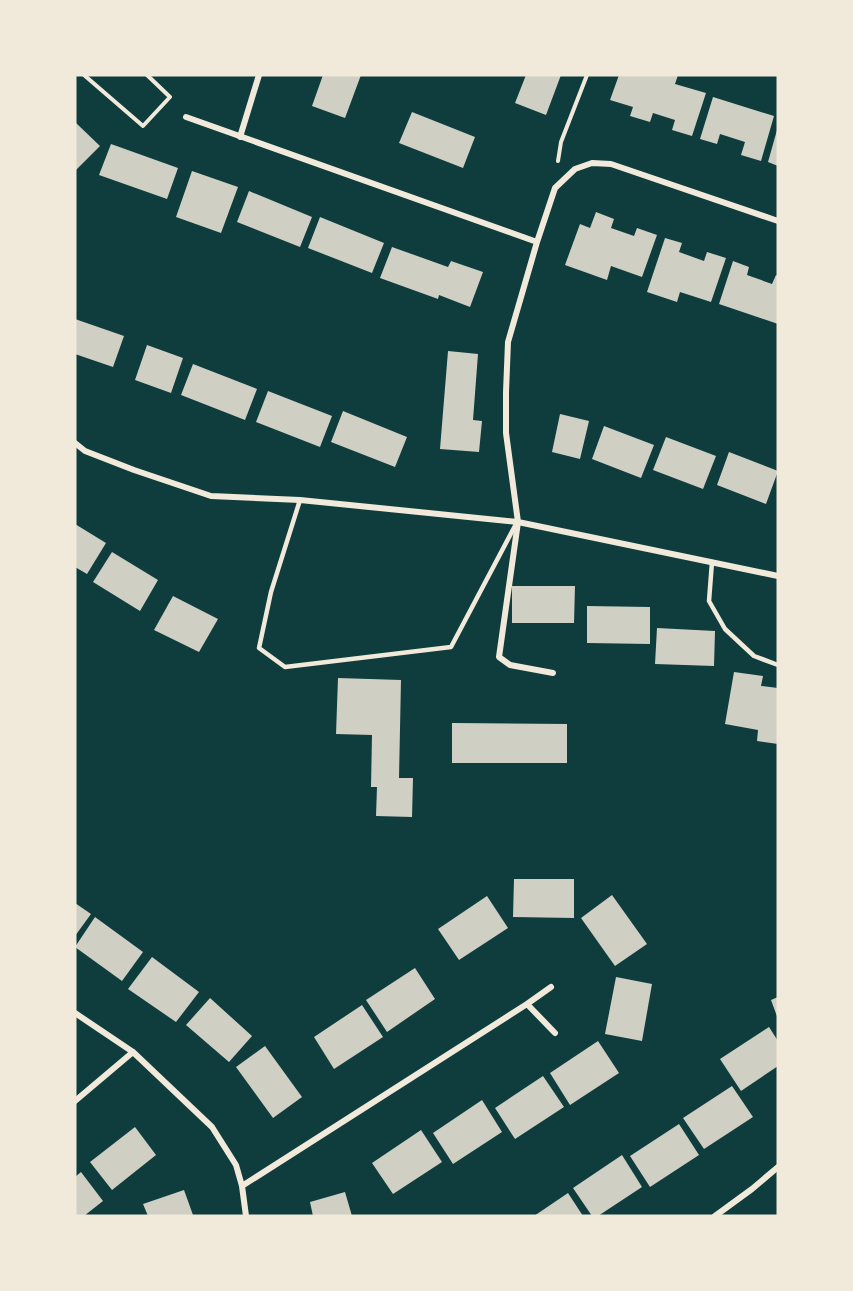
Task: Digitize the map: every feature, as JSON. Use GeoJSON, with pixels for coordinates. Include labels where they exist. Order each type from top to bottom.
{"type":"FeatureCollection","features":[{"type":"Feature","properties":{"kind":"street"},"geometry":{"type":"LineString","coordinates":[[240,137],[259,75]]}},
{"type":"Feature","properties":{"kind":"street"},"geometry":{"type":"LineString","coordinates":[[186,117],[537,242]]}},
{"type":"Feature","properties":{"kind":"street"},"geometry":{"type":"LineString","coordinates":[[553,672],[510,665],[498,657],[518,522],[506,433],[508,342],[555,188],[575,169],[592,163],[611,164],[778,221]]}},
{"type":"Feature","properties":{"kind":"street"},"geometry":{"type":"LineString","coordinates":[[75,443],[85,451],[211,496],[300,500],[518,522],[778,576]]}},
{"type":"Feature","properties":{"kind":"street"},"geometry":{"type":"LineString","coordinates":[[242,1186],[550,987]]}},
{"type":"Feature","properties":{"kind":"street"},"geometry":{"type":"LineString","coordinates":[[527,1004],[555,1033]]}},
{"type":"Feature","properties":{"kind":"street"},"geometry":{"type":"LineString","coordinates":[[75,1013],[133,1052],[212,1127],[236,1165],[242,1186],[246,1216]]}},
{"type":"Feature","properties":{"kind":"street"},"geometry":{"type":"LineString","coordinates":[[75,1101],[133,1052]]}},
{"type":"Feature","properties":{"kind":"street"},"geometry":{"type":"LineString","coordinates":[[715,1216],[778,1167]]}},
{"type":"Feature","properties":{"kind":"lane"},"geometry":{"type":"LineString","coordinates":[[300,500],[272,592],[259,648],[285,667],[451,647],[518,522]]}},
{"type":"Feature","properties":{"kind":"lane"},"geometry":{"type":"LineString","coordinates":[[712,562],[709,601],[725,629],[754,656],[778,665]]}},
{"type":"Feature","properties":{"kind":"path"},"geometry":{"type":"LineString","coordinates":[[84,75],[143,126],[170,97],[147,75]]}},
{"type":"Feature","properties":{"kind":"path"},"geometry":{"type":"LineString","coordinates":[[555,188],[561,142],[587,75]]}},
{"type":"Feature","properties":{"kind":"building"},"geometry":{"type":"Polygon","coordinates":[[[323,75],[361,75],[345,118],[312,106],[323,75]]]}},
{"type":"Feature","properties":{"kind":"building"},"geometry":{"type":"Polygon","coordinates":[[[526,75],[561,75],[546,115],[515,103],[526,75]]]}},
{"type":"Feature","properties":{"kind":"building"},"geometry":{"type":"Polygon","coordinates":[[[619,75],[678,75],[675,84],[706,93],[692,136],[672,130],[675,120],[653,113],[650,122],[630,116],[633,107],[610,100],[619,75]]]}},
{"type":"Feature","properties":{"kind":"building"},"geometry":{"type":"Polygon","coordinates":[[[713,97],[774,116],[761,161],[741,155],[745,142],[720,134],[717,144],[700,139],[713,97]]]}},
{"type":"Feature","properties":{"kind":"building"},"geometry":{"type":"Polygon","coordinates":[[[412,112],[475,137],[463,168],[399,143],[412,112]]]}},
{"type":"Feature","properties":{"kind":"building"},"geometry":{"type":"Polygon","coordinates":[[[75,122],[100,146],[75,171],[75,122]]]}},
{"type":"Feature","properties":{"kind":"building"},"geometry":{"type":"Polygon","coordinates":[[[778,130],[778,166],[768,162],[778,130]]]}},
{"type":"Feature","properties":{"kind":"building"},"geometry":{"type":"Polygon","coordinates":[[[111,144],[178,168],[167,199],[99,175],[111,144]]]}},
{"type":"Feature","properties":{"kind":"building"},"geometry":{"type":"Polygon","coordinates":[[[192,171],[238,187],[221,233],[176,217],[192,171]]]}},
{"type":"Feature","properties":{"kind":"building"},"geometry":{"type":"Polygon","coordinates":[[[249,191],[312,217],[300,247],[237,222],[249,191]]]}},
{"type":"Feature","properties":{"kind":"building"},"geometry":{"type":"Polygon","coordinates":[[[596,212],[614,219],[611,228],[634,236],[637,228],[657,235],[642,277],[611,266],[607,280],[565,265],[580,224],[590,228],[596,212]]]}},
{"type":"Feature","properties":{"kind":"building"},"geometry":{"type":"Polygon","coordinates":[[[320,217],[384,243],[372,273],[308,248],[320,217]]]}},
{"type":"Feature","properties":{"kind":"building"},"geometry":{"type":"Polygon","coordinates":[[[665,238],[682,243],[679,252],[704,261],[707,252],[726,258],[711,302],[680,292],[677,302],[647,292],[665,238]]]}},
{"type":"Feature","properties":{"kind":"building"},"geometry":{"type":"Polygon","coordinates":[[[392,247],[448,267],[451,261],[483,272],[470,307],[439,295],[438,299],[380,278],[392,247]]]}},
{"type":"Feature","properties":{"kind":"building"},"geometry":{"type":"Polygon","coordinates":[[[733,261],[749,267],[747,275],[772,284],[776,275],[778,276],[778,324],[719,304],[733,261]]]}},
{"type":"Feature","properties":{"kind":"building"},"geometry":{"type":"Polygon","coordinates":[[[75,319],[124,336],[113,367],[75,354],[75,319]]]}},
{"type":"Feature","properties":{"kind":"building"},"geometry":{"type":"Polygon","coordinates":[[[147,345],[183,358],[171,393],[135,380],[147,345]]]}},
{"type":"Feature","properties":{"kind":"building"},"geometry":{"type":"Polygon","coordinates":[[[448,351],[478,354],[473,420],[482,421],[479,452],[440,449],[448,351]]]}},
{"type":"Feature","properties":{"kind":"building"},"geometry":{"type":"Polygon","coordinates":[[[193,364],[257,389],[245,420],[181,395],[193,364]]]}},
{"type":"Feature","properties":{"kind":"building"},"geometry":{"type":"Polygon","coordinates":[[[268,391],[332,416],[320,447],[256,422],[268,391]]]}},
{"type":"Feature","properties":{"kind":"building"},"geometry":{"type":"Polygon","coordinates":[[[343,411],[407,437],[395,467],[331,442],[343,411]]]}},
{"type":"Feature","properties":{"kind":"building"},"geometry":{"type":"Polygon","coordinates":[[[560,414],[589,421],[580,459],[552,452],[560,414]]]}},
{"type":"Feature","properties":{"kind":"building"},"geometry":{"type":"Polygon","coordinates":[[[604,426],[654,445],[641,478],[592,459],[604,426]]]}},
{"type":"Feature","properties":{"kind":"building"},"geometry":{"type":"Polygon","coordinates":[[[666,437],[716,456],[703,489],[653,470],[666,437]]]}},
{"type":"Feature","properties":{"kind":"building"},"geometry":{"type":"Polygon","coordinates":[[[729,452],[778,471],[766,504],[717,485],[729,452]]]}},
{"type":"Feature","properties":{"kind":"building"},"geometry":{"type":"Polygon","coordinates":[[[75,524],[106,543],[87,574],[75,567],[75,524]]]}},
{"type":"Feature","properties":{"kind":"building"},"geometry":{"type":"Polygon","coordinates":[[[112,552],[158,580],[140,611],[93,582],[112,552]]]}},
{"type":"Feature","properties":{"kind":"building"},"geometry":{"type":"Polygon","coordinates":[[[512,586],[575,586],[574,623],[512,623],[512,586]]]}},
{"type":"Feature","properties":{"kind":"building"},"geometry":{"type":"Polygon","coordinates":[[[173,596],[218,619],[199,652],[154,630],[173,596]]]}},
{"type":"Feature","properties":{"kind":"building"},"geometry":{"type":"Polygon","coordinates":[[[587,606],[650,607],[650,644],[587,643],[587,606]]]}},
{"type":"Feature","properties":{"kind":"building"},"geometry":{"type":"Polygon","coordinates":[[[657,628],[715,631],[714,666],[655,664],[657,628]]]}},
{"type":"Feature","properties":{"kind":"building"},"geometry":{"type":"Polygon","coordinates":[[[734,672],[763,676],[761,686],[778,688],[778,744],[757,741],[758,730],[725,724],[734,672]]]}},
{"type":"Feature","properties":{"kind":"building"},"geometry":{"type":"Polygon","coordinates":[[[338,678],[401,680],[399,778],[413,778],[412,817],[376,816],[377,787],[371,787],[372,735],[336,734],[338,678]]]}},
{"type":"Feature","properties":{"kind":"building"},"geometry":{"type":"Polygon","coordinates":[[[452,723],[567,724],[567,763],[452,763],[452,723]]]}},
{"type":"Feature","properties":{"kind":"building"},"geometry":{"type":"Polygon","coordinates":[[[514,879],[574,879],[574,918],[513,917],[514,879]]]}},
{"type":"Feature","properties":{"kind":"building"},"geometry":{"type":"Polygon","coordinates":[[[612,895],[647,944],[615,966],[581,918],[612,895]]]}},
{"type":"Feature","properties":{"kind":"building"},"geometry":{"type":"Polygon","coordinates":[[[487,896],[508,928],[459,960],[438,929],[487,896]]]}},
{"type":"Feature","properties":{"kind":"building"},"geometry":{"type":"Polygon","coordinates":[[[75,903],[91,914],[75,936],[75,903]]]}},
{"type":"Feature","properties":{"kind":"building"},"geometry":{"type":"Polygon","coordinates":[[[95,917],[143,952],[122,981],[75,947],[95,917]]]}},
{"type":"Feature","properties":{"kind":"building"},"geometry":{"type":"Polygon","coordinates":[[[152,957],[199,992],[176,1022],[128,989],[152,957]]]}},
{"type":"Feature","properties":{"kind":"building"},"geometry":{"type":"Polygon","coordinates":[[[415,968],[435,999],[387,1032],[366,1000],[415,968]]]}},
{"type":"Feature","properties":{"kind":"building"},"geometry":{"type":"Polygon","coordinates":[[[616,977],[652,984],[642,1041],[605,1034],[616,977]]]}},
{"type":"Feature","properties":{"kind":"building"},"geometry":{"type":"Polygon","coordinates":[[[778,997],[778,1019],[771,1000],[778,997]]]}},
{"type":"Feature","properties":{"kind":"building"},"geometry":{"type":"Polygon","coordinates":[[[210,998],[252,1036],[229,1062],[186,1025],[210,998]]]}},
{"type":"Feature","properties":{"kind":"building"},"geometry":{"type":"Polygon","coordinates":[[[362,1005],[383,1037],[334,1069],[314,1037],[362,1005]]]}},
{"type":"Feature","properties":{"kind":"building"},"geometry":{"type":"Polygon","coordinates":[[[769,1027],[778,1041],[778,1066],[741,1091],[720,1059],[769,1027]]]}},
{"type":"Feature","properties":{"kind":"building"},"geometry":{"type":"Polygon","coordinates":[[[598,1041],[619,1073],[570,1105],[550,1073],[598,1041]]]}},
{"type":"Feature","properties":{"kind":"building"},"geometry":{"type":"Polygon","coordinates":[[[265,1046],[302,1097],[273,1118],[236,1067],[265,1046]]]}},
{"type":"Feature","properties":{"kind":"building"},"geometry":{"type":"Polygon","coordinates":[[[543,1076],[564,1107],[515,1139],[495,1108],[543,1076]]]}},
{"type":"Feature","properties":{"kind":"building"},"geometry":{"type":"Polygon","coordinates":[[[732,1086],[753,1117],[704,1149],[683,1118],[732,1086]]]}},
{"type":"Feature","properties":{"kind":"building"},"geometry":{"type":"Polygon","coordinates":[[[482,1100],[502,1132],[453,1164],[433,1133],[482,1100]]]}},
{"type":"Feature","properties":{"kind":"building"},"geometry":{"type":"Polygon","coordinates":[[[679,1124],[699,1155],[650,1187],[630,1156],[679,1124]]]}},
{"type":"Feature","properties":{"kind":"building"},"geometry":{"type":"Polygon","coordinates":[[[135,1127],[156,1155],[112,1190],[90,1162],[135,1127]]]}},
{"type":"Feature","properties":{"kind":"building"},"geometry":{"type":"Polygon","coordinates":[[[421,1130],[442,1162],[393,1194],[372,1163],[421,1130]]]}},
{"type":"Feature","properties":{"kind":"building"},"geometry":{"type":"Polygon","coordinates":[[[622,1155],[642,1187],[598,1216],[592,1216],[573,1188],[622,1155]]]}},
{"type":"Feature","properties":{"kind":"building"},"geometry":{"type":"Polygon","coordinates":[[[81,1172],[103,1201],[84,1216],[75,1216],[75,1177],[81,1172]]]}},
{"type":"Feature","properties":{"kind":"building"},"geometry":{"type":"Polygon","coordinates":[[[184,1190],[193,1215],[148,1216],[143,1204],[184,1190]]]}},
{"type":"Feature","properties":{"kind":"building"},"geometry":{"type":"Polygon","coordinates":[[[345,1192],[352,1216],[313,1216],[310,1202],[345,1192]]]}},
{"type":"Feature","properties":{"kind":"building"},"geometry":{"type":"Polygon","coordinates":[[[568,1193],[583,1216],[534,1216],[568,1193]]]}}]}
